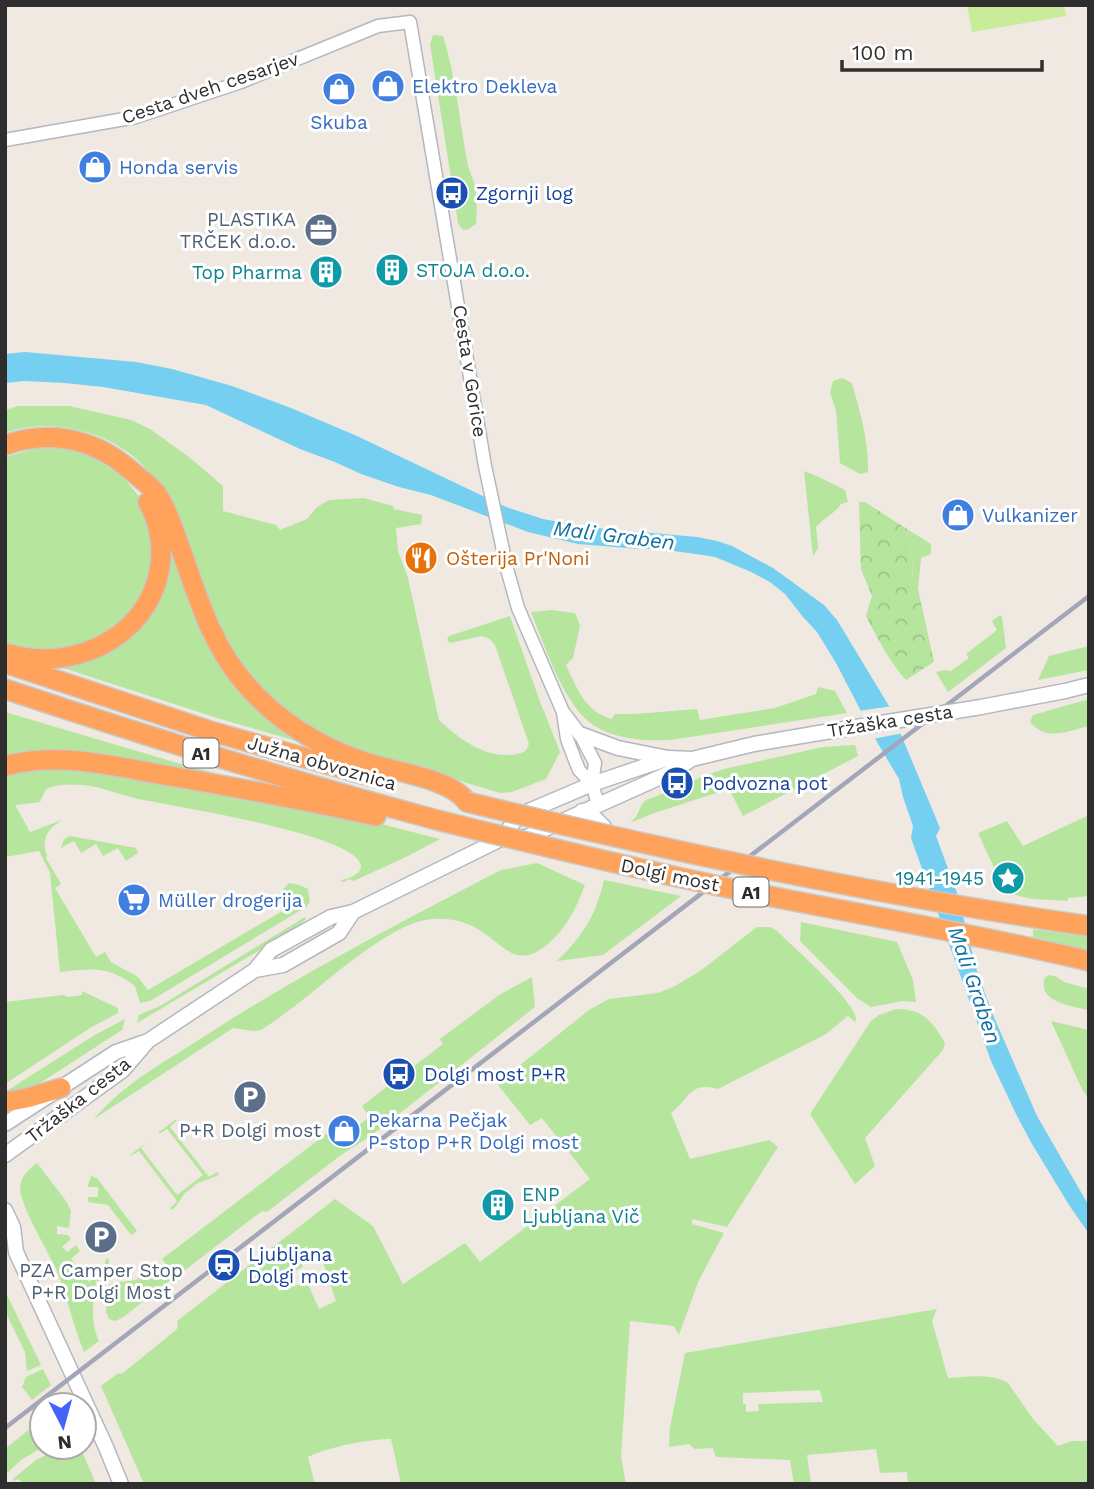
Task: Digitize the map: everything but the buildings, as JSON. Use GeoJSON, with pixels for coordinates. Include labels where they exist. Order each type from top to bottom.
{"type":"FeatureCollection","features":[{"type":"Feature","properties":{"kind":"highway"},"geometry":{"type":"LineString","coordinates":[[5,446],[16,441],[38,438],[77,441],[111,455],[131,470],[156,492],[169,518],[215,640],[232,668],[263,703],[307,736],[332,749],[442,790]]}},
{"type":"Feature","properties":{"kind":"highway"},"geometry":{"type":"LineString","coordinates":[[5,653],[24,658],[54,659],[85,652],[120,634],[140,615],[158,578],[161,545],[154,512],[131,470]]}},
{"type":"Feature","properties":{"kind":"highway","name":"Južna obvoznica"},"geometry":{"type":"LineString","coordinates":[[5,663],[210,732],[442,790]]}},
{"type":"Feature","properties":{"kind":"highway","name":"Južna obvoznica"},"geometry":{"type":"LineString","coordinates":[[5,689],[398,815]]}},
{"type":"Feature","properties":{"kind":"highway"},"geometry":{"type":"LineString","coordinates":[[5,766],[53,759],[105,765],[398,815]]}},
{"type":"Feature","properties":{"kind":"highway","name":"Dolgi most"},"geometry":{"type":"LineString","coordinates":[[442,790],[463,796],[467,802],[782,874],[1089,926]]}},
{"type":"Feature","properties":{"kind":"highway","name":"Dolgi most"},"geometry":{"type":"LineString","coordinates":[[398,815],[438,820],[688,879],[939,928],[1089,961]]}},
{"type":"Feature","properties":{"kind":"highway"},"geometry":{"type":"LineString","coordinates":[[5,1101],[27,1098],[61,1087]]}},
{"type":"Feature","properties":{"kind":"main road","name":"Tržaška cesta"},"geometry":{"type":"LineString","coordinates":[[501,839],[517,818],[551,801],[669,758],[692,759],[754,744],[981,707],[1089,685]]}},
{"type":"Feature","properties":{"kind":"main road"},"geometry":{"type":"LineString","coordinates":[[580,734],[618,748],[669,758]]}},
{"type":"Feature","properties":{"kind":"main road","name":"Tržaška cesta"},"geometry":{"type":"LineString","coordinates":[[5,1124],[116,1052],[148,1041],[255,970],[271,950],[331,917],[353,912],[501,839],[527,836],[674,771],[692,759]]}},
{"type":"Feature","properties":{"kind":"main road"},"geometry":{"type":"LineString","coordinates":[[582,811],[594,817],[604,827]]}},
{"type":"Feature","properties":{"kind":"main road","name":"Tržaška cesta"},"geometry":{"type":"LineString","coordinates":[[5,1155],[123,1070],[148,1041]]}},
{"type":"Feature","properties":{"kind":"main road"},"geometry":{"type":"LineString","coordinates":[[5,1210],[13,1227],[10,1246],[121,1484]]}},
{"type":"Feature","properties":{"kind":"street","name":"Cesta dveh cesarjev"},"geometry":{"type":"LineString","coordinates":[[5,140],[136,117],[241,82],[378,26],[410,22]]}},
{"type":"Feature","properties":{"kind":"street","name":"Cesta v Gorice"},"geometry":{"type":"LineString","coordinates":[[410,22],[485,466],[502,550],[518,608],[562,712],[567,740],[579,770],[592,784]]}},
{"type":"Feature","properties":{"kind":"street","name":"Cesta v Gorice"},"geometry":{"type":"LineString","coordinates":[[562,712],[580,734],[595,764],[592,784],[598,804]]}},
{"type":"Feature","properties":{"kind":"green space"},"geometry":{"type":"Polygon","coordinates":[[[967,5],[1064,5],[1066,16],[972,32],[967,5]]]}},
{"type":"Feature","properties":{"kind":"green space"},"geometry":{"type":"Polygon","coordinates":[[[433,35],[443,36],[475,186],[476,224],[467,230],[462,229],[458,223],[430,44],[433,35]]]}},
{"type":"Feature","properties":{"kind":"green space"},"geometry":{"type":"Polygon","coordinates":[[[842,378],[852,383],[861,416],[868,472],[860,474],[840,463],[836,410],[830,393],[833,381],[842,378]]]}},
{"type":"Feature","properties":{"kind":"green space"},"geometry":{"type":"Polygon","coordinates":[[[18,406],[69,406],[131,420],[150,429],[223,486],[223,511],[276,525],[280,530],[307,519],[317,507],[329,500],[364,498],[393,506],[394,509],[422,515],[421,524],[396,528],[398,551],[408,578],[439,720],[465,741],[484,751],[505,755],[521,753],[527,749],[529,744],[495,645],[481,636],[450,643],[447,640],[449,636],[510,616],[560,752],[546,779],[512,792],[500,793],[434,773],[432,776],[324,739],[265,695],[229,651],[159,483],[151,473],[123,449],[96,435],[50,426],[34,426],[5,433],[5,410],[18,406]]]}},
{"type":"Feature","properties":{"kind":"green space"},"geometry":{"type":"Polygon","coordinates":[[[49,448],[77,451],[92,457],[121,475],[138,495],[155,541],[148,588],[114,632],[57,652],[5,648],[5,457],[49,448]]]}},
{"type":"Feature","properties":{"kind":"green space"},"geometry":{"type":"Polygon","coordinates":[[[804,471],[845,490],[848,502],[841,504],[816,527],[818,548],[813,556],[804,471]]]}},
{"type":"Feature","properties":{"kind":"green space"},"geometry":{"type":"Polygon","coordinates":[[[859,502],[865,502],[907,529],[913,557],[912,581],[918,589],[934,662],[906,680],[879,641],[866,616],[872,596],[861,569],[859,502]]]}},
{"type":"Feature","properties":{"kind":"green space"},"geometry":{"type":"Polygon","coordinates":[[[164,523],[199,620],[300,742],[54,665],[137,627],[164,523]]]}},
{"type":"Feature","properties":{"kind":"green space"},"geometry":{"type":"Polygon","coordinates":[[[907,529],[931,544],[931,554],[921,558],[918,589],[912,581],[913,557],[907,529]]]}},
{"type":"Feature","properties":{"kind":"green space"},"geometry":{"type":"Polygon","coordinates":[[[552,610],[575,613],[580,626],[573,658],[566,665],[588,705],[603,716],[612,719],[615,714],[697,709],[700,720],[775,708],[816,694],[818,687],[835,691],[847,713],[670,740],[641,740],[604,731],[584,718],[574,706],[549,658],[531,612],[552,610]]]}},
{"type":"Feature","properties":{"kind":"green space"},"geometry":{"type":"Polygon","coordinates":[[[1000,615],[1006,648],[948,692],[936,672],[951,671],[969,658],[966,654],[997,630],[992,621],[1000,615]]]}},
{"type":"Feature","properties":{"kind":"green space"},"geometry":{"type":"Polygon","coordinates":[[[1089,646],[1089,670],[1038,680],[1049,656],[1089,646]]]}},
{"type":"Feature","properties":{"kind":"green space"},"geometry":{"type":"Polygon","coordinates":[[[1089,699],[1089,726],[1050,733],[1043,732],[1030,722],[1033,715],[1089,699]]]}},
{"type":"Feature","properties":{"kind":"green space"},"geometry":{"type":"Polygon","coordinates":[[[5,712],[191,767],[235,778],[5,758],[5,712]]]}},
{"type":"Feature","properties":{"kind":"green space"},"geometry":{"type":"Polygon","coordinates":[[[855,745],[858,756],[743,816],[729,789],[630,823],[646,800],[714,772],[823,747],[855,745]]]}},
{"type":"Feature","properties":{"kind":"green space"},"geometry":{"type":"Polygon","coordinates":[[[62,767],[342,814],[440,839],[358,879],[344,882],[340,881],[359,872],[361,866],[352,854],[297,832],[82,785],[50,787],[46,789],[40,802],[15,805],[30,832],[62,820],[52,827],[45,840],[46,858],[61,884],[55,888],[96,957],[105,952],[111,962],[138,977],[148,990],[284,910],[278,895],[289,883],[308,889],[310,902],[306,907],[150,1001],[140,1003],[135,986],[117,975],[91,969],[60,972],[50,873],[39,851],[5,857],[5,772],[62,767]]]}},
{"type":"Feature","properties":{"kind":"green space"},"geometry":{"type":"Polygon","coordinates":[[[1089,815],[1089,896],[1068,898],[1068,901],[1033,899],[1009,892],[1003,887],[978,833],[1007,821],[1023,846],[1089,815]]]}},
{"type":"Feature","properties":{"kind":"green space"},"geometry":{"type":"Polygon","coordinates":[[[70,836],[136,848],[138,853],[126,861],[118,848],[103,856],[96,844],[81,853],[74,841],[61,848],[64,839],[70,836]]]}},
{"type":"Feature","properties":{"kind":"green space"},"geometry":{"type":"Polygon","coordinates":[[[537,863],[585,885],[566,924],[538,951],[519,955],[476,928],[453,920],[429,919],[414,923],[370,947],[261,1030],[233,1028],[94,1119],[144,1075],[311,972],[501,870],[537,863]]]}},
{"type":"Feature","properties":{"kind":"green space"},"geometry":{"type":"Polygon","coordinates":[[[604,880],[681,896],[603,955],[557,961],[587,924],[597,904],[604,880]]]}},
{"type":"Feature","properties":{"kind":"green space"},"geometry":{"type":"Polygon","coordinates":[[[305,917],[297,928],[137,1023],[139,1015],[160,1006],[305,917]]]}},
{"type":"Feature","properties":{"kind":"green space"},"geometry":{"type":"Polygon","coordinates":[[[801,922],[897,942],[913,980],[916,1002],[903,1001],[871,1007],[857,998],[800,941],[801,922]]]}},
{"type":"Feature","properties":{"kind":"green space"},"geometry":{"type":"Polygon","coordinates":[[[757,927],[770,927],[834,986],[856,1018],[855,1022],[848,1016],[826,1034],[718,1089],[696,1089],[671,1113],[690,1159],[769,1140],[778,1147],[727,1227],[692,1219],[692,1224],[724,1233],[698,1282],[679,1335],[674,1326],[630,1321],[621,1457],[626,1484],[401,1484],[391,1439],[349,1444],[308,1457],[315,1484],[144,1484],[101,1386],[117,1374],[123,1373],[176,1330],[177,1321],[335,1199],[373,1226],[403,1284],[465,1243],[480,1262],[590,1179],[542,1118],[530,1125],[498,1085],[589,1010],[609,999],[658,993],[700,971],[757,927]],[[307,1246],[297,1252],[303,1267],[272,1281],[279,1291],[307,1282],[319,1309],[336,1301],[322,1259],[314,1260],[307,1246]]]}},
{"type":"Feature","properties":{"kind":"green space"},"geometry":{"type":"Polygon","coordinates":[[[1033,929],[1089,937],[1089,950],[1033,937],[1033,929]]]}},
{"type":"Feature","properties":{"kind":"green space"},"geometry":{"type":"Polygon","coordinates":[[[1050,975],[1089,989],[1089,1010],[1050,997],[1044,985],[1045,977],[1050,975]]]}},
{"type":"Feature","properties":{"kind":"green space"},"geometry":{"type":"Polygon","coordinates":[[[532,977],[535,1007],[369,1137],[267,1212],[262,1211],[176,1277],[162,1259],[330,1131],[339,1141],[369,1117],[362,1106],[393,1082],[395,1085],[399,1082],[397,1079],[443,1044],[440,1039],[499,995],[532,977]]]}},
{"type":"Feature","properties":{"kind":"green space"},"geometry":{"type":"Polygon","coordinates":[[[82,991],[118,1008],[118,1013],[90,1028],[5,1084],[5,1002],[82,995],[82,991]]]}},
{"type":"Feature","properties":{"kind":"green space"},"geometry":{"type":"Polygon","coordinates":[[[896,1009],[913,1011],[926,1018],[945,1043],[943,1050],[865,1138],[875,1166],[855,1184],[810,1114],[871,1021],[896,1009]]]}},
{"type":"Feature","properties":{"kind":"green space"},"geometry":{"type":"Polygon","coordinates":[[[125,1019],[122,1030],[31,1089],[5,1092],[93,1036],[125,1019]]]}},
{"type":"Feature","properties":{"kind":"green space"},"geometry":{"type":"Polygon","coordinates":[[[1051,1021],[1089,1030],[1089,1100],[1082,1089],[1051,1021]]]}},
{"type":"Feature","properties":{"kind":"green space"},"geometry":{"type":"Polygon","coordinates":[[[175,1120],[170,1127],[209,1177],[217,1172],[219,1174],[198,1183],[185,1193],[173,1210],[170,1208],[177,1201],[139,1151],[130,1155],[149,1141],[141,1148],[177,1195],[203,1175],[167,1129],[159,1134],[175,1120]]]}},
{"type":"Feature","properties":{"kind":"green space"},"geometry":{"type":"Polygon","coordinates":[[[37,1163],[71,1211],[69,1228],[57,1226],[57,1234],[68,1235],[71,1239],[62,1247],[67,1252],[76,1245],[80,1251],[71,1259],[81,1271],[90,1264],[94,1269],[85,1276],[89,1282],[103,1274],[106,1258],[109,1260],[107,1279],[96,1281],[94,1296],[93,1319],[99,1341],[84,1352],[56,1269],[30,1218],[20,1189],[23,1177],[37,1163]]]}},
{"type":"Feature","properties":{"kind":"green space"},"geometry":{"type":"Polygon","coordinates":[[[92,1175],[137,1231],[131,1235],[108,1205],[88,1202],[88,1197],[98,1197],[98,1187],[88,1187],[92,1175]]]}},
{"type":"Feature","properties":{"kind":"green space"},"geometry":{"type":"Polygon","coordinates":[[[158,1263],[171,1280],[122,1318],[115,1321],[109,1319],[106,1312],[109,1284],[136,1280],[158,1263]]]}},
{"type":"Feature","properties":{"kind":"green space"},"geometry":{"type":"Polygon","coordinates":[[[5,1291],[41,1365],[27,1371],[25,1352],[5,1311],[5,1291]]]}},
{"type":"Feature","properties":{"kind":"green space"},"geometry":{"type":"Polygon","coordinates":[[[937,1309],[932,1321],[948,1378],[979,1376],[1008,1383],[1033,1419],[1058,1446],[1089,1439],[1089,1484],[908,1484],[907,1472],[880,1473],[876,1449],[807,1455],[811,1484],[794,1484],[790,1460],[716,1457],[713,1448],[695,1449],[689,1444],[669,1447],[670,1427],[685,1353],[937,1309]],[[820,1390],[743,1393],[746,1412],[759,1411],[758,1404],[823,1402],[820,1390]]]}},
{"type":"Feature","properties":{"kind":"green space"},"geometry":{"type":"Polygon","coordinates":[[[43,1369],[51,1385],[43,1391],[28,1391],[28,1395],[22,1387],[26,1377],[43,1369]]]}},
{"type":"Feature","properties":{"kind":"green space"},"geometry":{"type":"Polygon","coordinates":[[[28,1430],[28,1456],[5,1475],[5,1449],[28,1430]]]}},
{"type":"Feature","properties":{"kind":"green space"},"geometry":{"type":"Polygon","coordinates":[[[35,1461],[86,1461],[96,1484],[21,1484],[18,1479],[13,1479],[35,1461]]]}},
{"type":"Feature","properties":{"kind":"water","name":"Mali Graben"},"geometry":{"type":"Polygon","coordinates":[[[25,352],[136,362],[232,386],[357,436],[506,507],[543,519],[586,527],[697,537],[732,546],[773,568],[824,605],[837,620],[889,706],[940,828],[936,836],[957,893],[977,971],[993,1015],[1037,1116],[1089,1206],[1089,1234],[1032,1144],[991,1061],[911,838],[913,826],[899,779],[817,632],[785,594],[770,582],[715,557],[659,549],[578,544],[528,532],[431,495],[361,474],[206,405],[103,387],[24,381],[5,383],[5,354],[25,352]]]}},
{"type":"Feature","properties":{"kind":"pier"},"geometry":{"type":"Polygon","coordinates":[[[893,706],[904,733],[872,739],[858,711],[893,706]]]}},
{"type":"Feature","properties":{"kind":"railway"},"geometry":{"type":"LineString","coordinates":[[5,1428],[1089,596]]}},
{"type":"Feature","properties":{"kind":"place","name":"Elektro Dekleva"},"geometry":{"type":"Point","coordinates":[388,86]}},
{"type":"Feature","properties":{"kind":"place","name":"Skuba"},"geometry":{"type":"Point","coordinates":[339,89]}},
{"type":"Feature","properties":{"kind":"place","name":"Honda servis"},"geometry":{"type":"Point","coordinates":[95,167]}},
{"type":"Feature","properties":{"kind":"place","name":"Zgornji log"},"geometry":{"type":"Point","coordinates":[452,193]}},
{"type":"Feature","properties":{"kind":"place","name":"PLASTIKA TRČEK d.o.o."},"geometry":{"type":"Point","coordinates":[321,230]}},
{"type":"Feature","properties":{"kind":"place","name":"STOJA d.o.o."},"geometry":{"type":"Point","coordinates":[392,270]}},
{"type":"Feature","properties":{"kind":"place","name":"Top Pharma"},"geometry":{"type":"Point","coordinates":[326,272]}},
{"type":"Feature","properties":{"kind":"place","name":"Vulkanizer"},"geometry":{"type":"Point","coordinates":[958,515]}},
{"type":"Feature","properties":{"kind":"place","name":"Ošterija Pr'Noni"},"geometry":{"type":"Point","coordinates":[421,558]}},
{"type":"Feature","properties":{"kind":"place","name":"Podvozna pot"},"geometry":{"type":"Point","coordinates":[677,783]}},
{"type":"Feature","properties":{"kind":"place","name":"1941-1945"},"geometry":{"type":"Point","coordinates":[1008,878]}},
{"type":"Feature","properties":{"kind":"place","name":"Müller drogerija"},"geometry":{"type":"Point","coordinates":[134,900]}},
{"type":"Feature","properties":{"kind":"place","name":"Dolgi most P+R"},"geometry":{"type":"Point","coordinates":[399,1074]}},
{"type":"Feature","properties":{"kind":"place","name":"P+R Dolgi most"},"geometry":{"type":"Point","coordinates":[250,1097]}},
{"type":"Feature","properties":{"kind":"place","name":"Pekarna Pečjak P-stop P+R Dolgi most"},"geometry":{"type":"Point","coordinates":[344,1131]}},
{"type":"Feature","properties":{"kind":"place","name":"ENP Ljubljana Vič"},"geometry":{"type":"Point","coordinates":[498,1205]}},
{"type":"Feature","properties":{"kind":"place","name":"PZA Camper Stop P+R Dolgi Most"},"geometry":{"type":"Point","coordinates":[101,1237]}},
{"type":"Feature","properties":{"kind":"place","name":"Ljubljana Dolgi most"},"geometry":{"type":"Point","coordinates":[224,1265]}}]}
